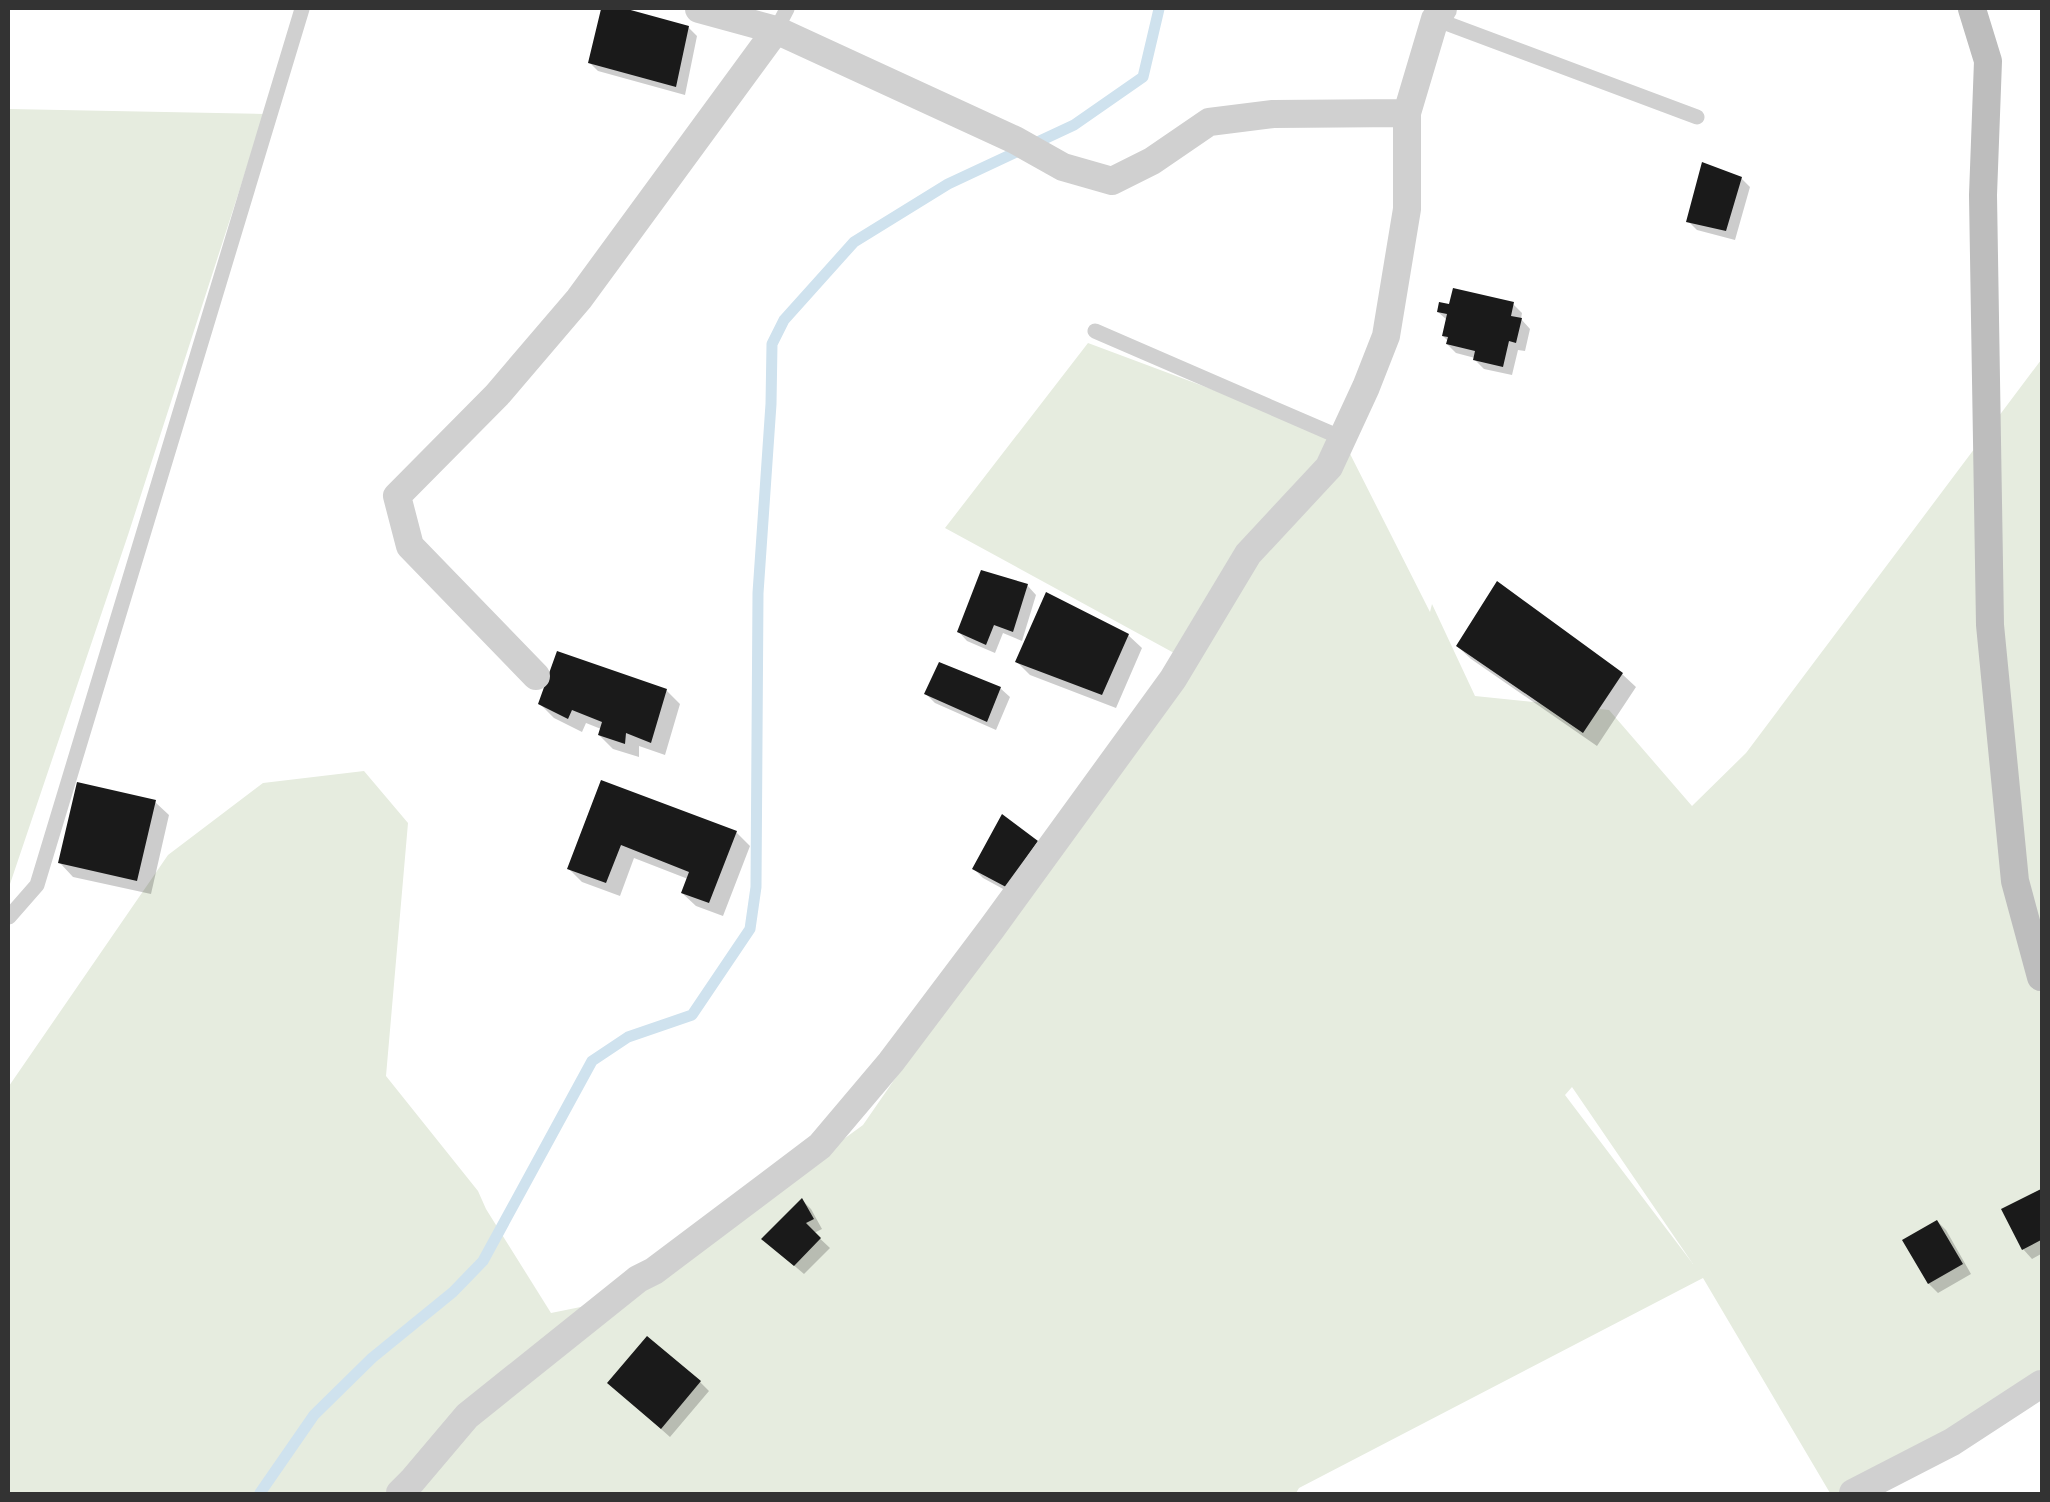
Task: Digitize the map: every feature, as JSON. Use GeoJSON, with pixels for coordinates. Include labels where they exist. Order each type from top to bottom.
{"type":"FeatureCollection","features":[{"type":"Feature","properties":{"kind":"street"},"geometry":{"type":"LineString","coordinates":[[699,9],[782,20],[1015,140],[1063,167],[1112,181],[1152,161],[1210,122],[1273,114],[1407,113]]}},
{"type":"Feature","properties":{"kind":"street"},"geometry":{"type":"LineString","coordinates":[[1972,9],[1988,61],[1983,195],[1990,625],[2015,881],[2041,977]]}},
{"type":"Feature","properties":{"kind":"street"},"geometry":{"type":"LineString","coordinates":[[400,1493],[412,1482],[467,1416],[638,1279],[654,1272],[820,1146],[891,1062],[992,928],[1173,679],[1248,554],[1329,467],[1366,387],[1386,336],[1407,209],[1407,113],[1439,14]]}},
{"type":"Feature","properties":{"kind":"street"},"geometry":{"type":"LineString","coordinates":[[536,676],[410,546],[397,496],[497,395],[579,299],[782,20]]}},
{"type":"Feature","properties":{"kind":"street"},"geometry":{"type":"LineString","coordinates":[[1853,1493],[1952,1442],[2041,1384]]}},
{"type":"Feature","properties":{"kind":"lane"},"geometry":{"type":"LineString","coordinates":[[9,917],[37,885],[302,9]]}},
{"type":"Feature","properties":{"kind":"lane"},"geometry":{"type":"LineString","coordinates":[[1439,14],[1697,117]]}},
{"type":"Feature","properties":{"kind":"lane"},"geometry":{"type":"LineString","coordinates":[[1095,331],[1342,438]]}},
{"type":"Feature","properties":{"kind":"shaded area"},"geometry":{"type":"Polygon","coordinates":[[[9,109],[264,114],[128,535],[9,887],[9,109]]]}},
{"type":"Feature","properties":{"kind":"shaded area"},"geometry":{"type":"Polygon","coordinates":[[[1088,343],[1342,438],[1430,612],[1432,604],[1475,696],[1609,710],[1692,806],[1746,753],[2041,360],[2041,1382],[1851,1493],[1830,1493],[1703,1278],[1299,1488],[1296,1493],[9,1493],[9,1086],[168,855],[263,783],[364,771],[408,823],[386,1076],[478,1191],[486,1209],[551,1313],[625,1298],[863,1125],[1185,659],[945,528],[1088,343]],[[1572,1087],[1565,1095],[1693,1264],[1572,1087]]]}},
{"type":"Feature","properties":{"kind":"building"},"geometry":{"type":"Polygon","coordinates":[[[601,9],[627,9],[689,26],[676,87],[588,63],[601,9]]]}},
{"type":"Feature","properties":{"kind":"building"},"geometry":{"type":"Polygon","coordinates":[[[1702,162],[1742,177],[1726,231],[1686,222],[1702,162]]]}},
{"type":"Feature","properties":{"kind":"building"},"geometry":{"type":"Polygon","coordinates":[[[1453,288],[1514,302],[1511,316],[1522,318],[1516,343],[1509,341],[1503,367],[1473,360],[1475,351],[1446,344],[1448,337],[1442,336],[1447,314],[1437,312],[1439,302],[1449,304],[1453,288]]]}},
{"type":"Feature","properties":{"kind":"building"},"geometry":{"type":"Polygon","coordinates":[[[981,570],[1028,584],[1013,632],[994,625],[986,645],[957,632],[981,570]]]}},
{"type":"Feature","properties":{"kind":"building"},"geometry":{"type":"Polygon","coordinates":[[[1497,581],[1623,673],[1583,733],[1456,646],[1497,581]]]}},
{"type":"Feature","properties":{"kind":"building"},"geometry":{"type":"Polygon","coordinates":[[[1046,592],[1129,634],[1102,695],[1015,662],[1046,592]]]}},
{"type":"Feature","properties":{"kind":"building"},"geometry":{"type":"Polygon","coordinates":[[[557,651],[667,689],[651,743],[626,733],[625,744],[598,735],[602,722],[572,710],[568,719],[538,704],[557,651]]]}},
{"type":"Feature","properties":{"kind":"building"},"geometry":{"type":"Polygon","coordinates":[[[939,662],[1001,687],[987,722],[924,694],[939,662]]]}},
{"type":"Feature","properties":{"kind":"building"},"geometry":{"type":"Polygon","coordinates":[[[601,780],[737,831],[709,903],[681,893],[689,872],[621,845],[606,883],[567,869],[601,780]]]}},
{"type":"Feature","properties":{"kind":"building"},"geometry":{"type":"Polygon","coordinates":[[[77,782],[156,800],[137,881],[58,863],[77,782]]]}},
{"type":"Feature","properties":{"kind":"building"},"geometry":{"type":"Polygon","coordinates":[[[1002,814],[1038,841],[1006,887],[972,869],[1002,814]]]}},
{"type":"Feature","properties":{"kind":"building"},"geometry":{"type":"Polygon","coordinates":[[[2041,1189],[2041,1240],[2022,1250],[2001,1209],[2041,1189]]]}},
{"type":"Feature","properties":{"kind":"building"},"geometry":{"type":"Polygon","coordinates":[[[802,1198],[814,1219],[806,1223],[821,1238],[794,1266],[761,1239],[802,1198]]]}},
{"type":"Feature","properties":{"kind":"building"},"geometry":{"type":"Polygon","coordinates":[[[1937,1220],[1963,1264],[1928,1284],[1902,1240],[1937,1220]]]}},
{"type":"Feature","properties":{"kind":"building"},"geometry":{"type":"Polygon","coordinates":[[[647,1336],[701,1381],[661,1429],[607,1383],[647,1336]]]}},
{"type":"Feature","properties":{"kind":"waterway"},"geometry":{"type":"LineString","coordinates":[[260,1493],[314,1415],[372,1358],[453,1292],[483,1261],[592,1061],[628,1037],[692,1015],[750,929],[756,887],[758,593],[771,404],[772,344],[784,320],[854,242],[948,184],[1074,125],[1143,77],[1159,9]]}}]}
